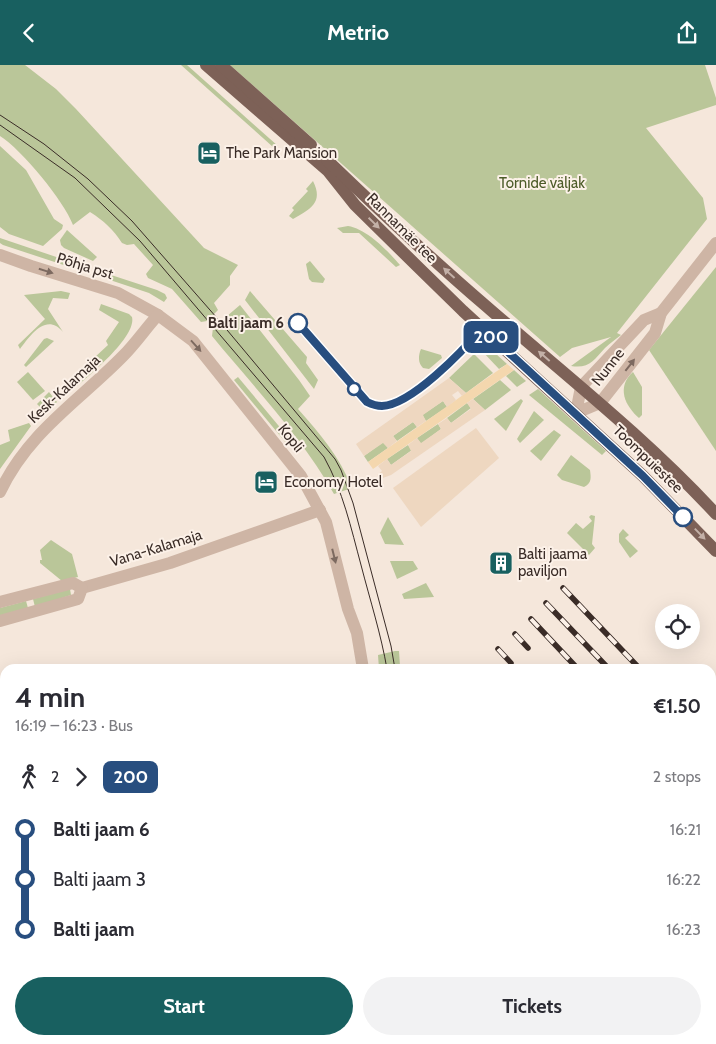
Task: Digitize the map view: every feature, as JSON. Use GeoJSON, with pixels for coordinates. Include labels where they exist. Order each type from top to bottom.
{"type":"FeatureCollection","features":[{"type":"Feature","properties":{"kind":"main road","name":"Rannamäe tee"},"geometry":{"type":"LineString","coordinates":[[206,65],[328,171],[355,205],[463,311],[576,413]]}},
{"type":"Feature","properties":{"kind":"main road","name":"Rannamäe tee"},"geometry":{"type":"LineString","coordinates":[[221,65],[326,158],[375,206],[485,305],[581,387]]}},
{"type":"Feature","properties":{"kind":"main road","name":"Toompuiestee"},"geometry":{"type":"LineString","coordinates":[[581,387],[692,488],[716,514]]}},
{"type":"Feature","properties":{"kind":"main road","name":"Toompuiestee"},"geometry":{"type":"LineString","coordinates":[[576,413],[643,476],[716,551]]}},
{"type":"Feature","properties":{"kind":"street","name":"Nunne"},"geometry":{"type":"LineString","coordinates":[[576,413],[600,403],[655,333],[661,313],[716,243]]}},
{"type":"Feature","properties":{"kind":"street","name":"Põhja pst"},"geometry":{"type":"LineString","coordinates":[[0,255],[118,293],[158,315]]}},
{"type":"Feature","properties":{"kind":"street","name":"Nunne"},"geometry":{"type":"LineString","coordinates":[[576,413],[581,387],[644,320],[661,313]]}},
{"type":"Feature","properties":{"kind":"street","name":"Kesk-Kalamaja"},"geometry":{"type":"LineString","coordinates":[[0,492],[8,475],[42,430],[124,355],[158,315]]}},
{"type":"Feature","properties":{"kind":"street","name":"Kopli"},"geometry":{"type":"LineString","coordinates":[[158,315],[193,341],[301,476],[326,522],[348,609],[357,633],[362,664]]}},
{"type":"Feature","properties":{"kind":"street","name":"Vana-Kalamaja"},"geometry":{"type":"LineString","coordinates":[[0,602],[73,583],[82,588],[170,563],[320,510]]}},
{"type":"Feature","properties":{"kind":"street"},"geometry":{"type":"LineString","coordinates":[[0,621],[78,599],[82,588]]}},
{"type":"Feature","properties":{"kind":"green space"},"geometry":{"type":"Polygon","coordinates":[[[0,65],[25,65],[56,89],[204,248],[238,265],[230,276],[230,285],[214,303],[218,310],[207,321],[201,322],[172,289],[148,278],[146,274],[153,265],[134,244],[127,245],[122,243],[112,229],[95,215],[90,212],[73,225],[52,190],[19,152],[0,136],[0,65]]]}},
{"type":"Feature","properties":{"kind":"green space"},"geometry":{"type":"Polygon","coordinates":[[[181,65],[187,65],[278,146],[273,147],[181,65]]]}},
{"type":"Feature","properties":{"kind":"green space","name":"Tornide väljak"},"geometry":{"type":"Polygon","coordinates":[[[230,65],[705,65],[716,98],[716,105],[646,128],[703,198],[707,219],[617,333],[621,335],[607,346],[591,363],[577,367],[571,366],[611,337],[572,348],[560,357],[230,65]]]}},
{"type":"Feature","properties":{"kind":"green space"},"geometry":{"type":"Polygon","coordinates":[[[0,146],[26,170],[54,219],[63,225],[62,229],[43,246],[9,234],[0,227],[0,146]]]}},
{"type":"Feature","properties":{"kind":"green space"},"geometry":{"type":"Polygon","coordinates":[[[313,181],[317,195],[314,205],[293,219],[289,216],[294,210],[292,208],[308,191],[306,189],[313,181]]]}},
{"type":"Feature","properties":{"kind":"green space"},"geometry":{"type":"Polygon","coordinates":[[[348,226],[370,236],[400,265],[396,267],[359,233],[343,233],[337,228],[348,226]]]}},
{"type":"Feature","properties":{"kind":"green space"},"geometry":{"type":"Polygon","coordinates":[[[67,230],[97,257],[93,261],[61,245],[60,240],[67,230]]]}},
{"type":"Feature","properties":{"kind":"green space"},"geometry":{"type":"Polygon","coordinates":[[[0,238],[89,268],[90,270],[88,273],[3,245],[0,243],[0,238]]]}},
{"type":"Feature","properties":{"kind":"green space"},"geometry":{"type":"Polygon","coordinates":[[[310,261],[325,279],[323,283],[312,282],[309,279],[306,264],[310,261]]]}},
{"type":"Feature","properties":{"kind":"green space"},"geometry":{"type":"Polygon","coordinates":[[[716,267],[716,451],[649,350],[716,267]]]}},
{"type":"Feature","properties":{"kind":"green space"},"geometry":{"type":"Polygon","coordinates":[[[105,273],[157,290],[165,294],[167,298],[164,302],[149,293],[104,278],[105,273]]]}},
{"type":"Feature","properties":{"kind":"green space"},"geometry":{"type":"Polygon","coordinates":[[[61,291],[70,293],[68,299],[53,298],[48,309],[63,332],[57,326],[45,325],[39,328],[20,349],[18,345],[45,319],[24,295],[61,291]]]}},
{"type":"Feature","properties":{"kind":"green space"},"geometry":{"type":"Polygon","coordinates":[[[250,291],[307,357],[306,363],[318,380],[314,389],[245,300],[250,291]]]}},
{"type":"Feature","properties":{"kind":"green space"},"geometry":{"type":"Polygon","coordinates":[[[101,304],[129,314],[132,317],[131,325],[127,335],[110,356],[73,390],[66,384],[108,345],[106,341],[119,322],[99,310],[101,304]]]}},
{"type":"Feature","properties":{"kind":"green space"},"geometry":{"type":"Polygon","coordinates":[[[240,305],[310,396],[298,409],[329,446],[352,488],[334,494],[292,432],[212,336],[213,328],[240,305]]]}},
{"type":"Feature","properties":{"kind":"green space"},"geometry":{"type":"Polygon","coordinates":[[[47,338],[54,341],[26,367],[24,365],[44,339],[47,338]]]}},
{"type":"Feature","properties":{"kind":"green space"},"geometry":{"type":"Polygon","coordinates":[[[421,349],[441,355],[442,358],[429,369],[423,368],[419,359],[421,349]]]}},
{"type":"Feature","properties":{"kind":"green space"},"geometry":{"type":"Polygon","coordinates":[[[482,351],[495,353],[507,364],[499,369],[482,351]]]}},
{"type":"Feature","properties":{"kind":"green space"},"geometry":{"type":"Polygon","coordinates":[[[474,354],[493,373],[466,393],[449,378],[474,354]]]}},
{"type":"Feature","properties":{"kind":"green space"},"geometry":{"type":"Polygon","coordinates":[[[514,370],[526,381],[517,387],[506,376],[514,370]]]}},
{"type":"Feature","properties":{"kind":"green space"},"geometry":{"type":"Polygon","coordinates":[[[28,372],[45,391],[33,400],[17,382],[28,372]]]}},
{"type":"Feature","properties":{"kind":"green space"},"geometry":{"type":"Polygon","coordinates":[[[633,372],[642,387],[642,415],[639,418],[630,408],[624,396],[625,384],[633,372]]]}},
{"type":"Feature","properties":{"kind":"green space"},"geometry":{"type":"Polygon","coordinates":[[[238,377],[288,437],[286,443],[234,380],[238,377]]]}},
{"type":"Feature","properties":{"kind":"green space"},"geometry":{"type":"Polygon","coordinates":[[[500,380],[511,390],[485,410],[473,399],[500,380]]]}},
{"type":"Feature","properties":{"kind":"green space"},"geometry":{"type":"Polygon","coordinates":[[[538,389],[606,451],[602,455],[529,395],[538,389]]]}},
{"type":"Feature","properties":{"kind":"green space"},"geometry":{"type":"Polygon","coordinates":[[[49,392],[57,402],[45,412],[37,404],[49,392]]]}},
{"type":"Feature","properties":{"kind":"green space"},"geometry":{"type":"Polygon","coordinates":[[[521,399],[523,401],[506,431],[494,419],[521,399]]]}},
{"type":"Feature","properties":{"kind":"green space"},"geometry":{"type":"Polygon","coordinates":[[[443,401],[447,407],[426,421],[422,415],[443,401]]]}},
{"type":"Feature","properties":{"kind":"green space"},"geometry":{"type":"Polygon","coordinates":[[[467,403],[471,408],[451,423],[447,418],[467,403]]]}},
{"type":"Feature","properties":{"kind":"green space"},"geometry":{"type":"Polygon","coordinates":[[[534,411],[544,420],[520,443],[517,439],[534,411]]]}},
{"type":"Feature","properties":{"kind":"green space"},"geometry":{"type":"Polygon","coordinates":[[[413,422],[417,427],[397,441],[393,436],[413,422]]]}},
{"type":"Feature","properties":{"kind":"green space"},"geometry":{"type":"Polygon","coordinates":[[[29,423],[31,426],[0,469],[0,445],[10,441],[8,430],[29,423]]]}},
{"type":"Feature","properties":{"kind":"green space"},"geometry":{"type":"Polygon","coordinates":[[[438,424],[441,429],[421,444],[417,438],[438,424]]]}},
{"type":"Feature","properties":{"kind":"green space"},"geometry":{"type":"Polygon","coordinates":[[[554,430],[561,435],[541,461],[530,451],[554,430]]]}},
{"type":"Feature","properties":{"kind":"green space"},"geometry":{"type":"Polygon","coordinates":[[[383,442],[388,448],[368,462],[364,456],[383,442]]]}},
{"type":"Feature","properties":{"kind":"green space"},"geometry":{"type":"Polygon","coordinates":[[[408,445],[412,450],[391,465],[387,459],[408,445]]]}},
{"type":"Feature","properties":{"kind":"green space"},"geometry":{"type":"Polygon","coordinates":[[[571,455],[590,470],[590,480],[584,487],[562,480],[557,475],[571,455]]]}},
{"type":"Feature","properties":{"kind":"green space"},"geometry":{"type":"Polygon","coordinates":[[[591,515],[595,516],[592,544],[595,548],[589,555],[567,533],[576,523],[583,529],[592,521],[589,517],[591,515]]]}},
{"type":"Feature","properties":{"kind":"green space"},"geometry":{"type":"Polygon","coordinates":[[[388,517],[404,545],[385,544],[380,533],[388,517]]]}},
{"type":"Feature","properties":{"kind":"green space"},"geometry":{"type":"Polygon","coordinates":[[[623,529],[629,535],[625,538],[638,551],[630,558],[619,542],[619,534],[623,529]]]}},
{"type":"Feature","properties":{"kind":"green space"},"geometry":{"type":"Polygon","coordinates":[[[51,540],[72,554],[78,577],[62,581],[40,563],[40,560],[42,560],[40,550],[51,540]]]}},
{"type":"Feature","properties":{"kind":"green space"},"geometry":{"type":"Polygon","coordinates":[[[390,561],[413,561],[418,569],[397,579],[390,561]]]}},
{"type":"Feature","properties":{"kind":"green space"},"geometry":{"type":"Polygon","coordinates":[[[426,583],[434,597],[404,599],[402,594],[426,583]]]}},
{"type":"Feature","properties":{"kind":"green space"},"geometry":{"type":"Polygon","coordinates":[[[70,589],[71,595],[35,607],[33,599],[70,589]]]}},
{"type":"Feature","properties":{"kind":"green space"},"geometry":{"type":"Polygon","coordinates":[[[26,601],[28,608],[0,616],[0,608],[26,601]]]}},
{"type":"Feature","properties":{"kind":"green space"},"geometry":{"type":"Polygon","coordinates":[[[399,651],[400,664],[379,664],[378,655],[399,651]]]}},
{"type":"Feature","properties":{"kind":"sand"},"geometry":{"type":"Polygon","coordinates":[[[507,364],[514,370],[373,469],[368,462],[507,364]]]}},
{"type":"Feature","properties":{"kind":"shaded area"},"geometry":{"type":"Polygon","coordinates":[[[449,378],[466,393],[462,396],[458,391],[452,395],[456,400],[447,407],[443,401],[423,415],[426,421],[417,427],[413,422],[393,436],[397,441],[388,448],[383,443],[364,456],[356,444],[449,378]]]}},
{"type":"Feature","properties":{"kind":"shaded area"},"geometry":{"type":"Polygon","coordinates":[[[473,399],[485,410],[391,475],[380,479],[377,475],[382,471],[378,466],[387,459],[391,465],[411,451],[408,445],[417,438],[421,443],[441,429],[438,424],[447,418],[451,423],[471,409],[467,403],[473,399]]]}},
{"type":"Feature","properties":{"kind":"shaded area"},"geometry":{"type":"Polygon","coordinates":[[[476,428],[499,458],[421,527],[393,488],[476,428]]]}},
{"type":"Feature","properties":{"kind":"tram line"},"geometry":{"type":"LineString","coordinates":[[0,115],[44,144],[88,179],[132,221],[217,318],[335,459],[353,503],[394,664]]}},
{"type":"Feature","properties":{"kind":"tram line"},"geometry":{"type":"LineString","coordinates":[[0,125],[75,178],[140,241],[324,457],[346,510],[379,630],[386,664]]}},
{"type":"Feature","properties":{"kind":"railway"},"geometry":{"type":"LineString","coordinates":[[563,588],[635,664]]}},
{"type":"Feature","properties":{"kind":"railway"},"geometry":{"type":"LineString","coordinates":[[546,603],[604,664]]}},
{"type":"Feature","properties":{"kind":"railway"},"geometry":{"type":"LineString","coordinates":[[531,619],[573,664]]}},
{"type":"Feature","properties":{"kind":"railway"},"geometry":{"type":"LineString","coordinates":[[515,634],[528,648]]}},
{"type":"Feature","properties":{"kind":"railway"},"geometry":{"type":"LineString","coordinates":[[498,649],[511,663]]}},
{"type":"Feature","properties":{"kind":"bus line","name":"200"},"geometry":{"type":"LineString","coordinates":[[298,323],[367,402],[381,406],[396,403],[433,378],[460,353],[482,328],[643,476],[683,517]]}},
{"type":"Feature","properties":{"kind":"place","name":"The Park Mansion"},"geometry":{"type":"Point","coordinates":[209,153]}},
{"type":"Feature","properties":{"kind":"place","name":"Balti jaam 6"},"geometry":{"type":"Point","coordinates":[298,323]}},
{"type":"Feature","properties":{"kind":"place","name":"Economy Hotel"},"geometry":{"type":"Point","coordinates":[266,482]}},
{"type":"Feature","properties":{"kind":"place","name":"Balti jaama paviljon"},"geometry":{"type":"Point","coordinates":[501,563]}}]}
